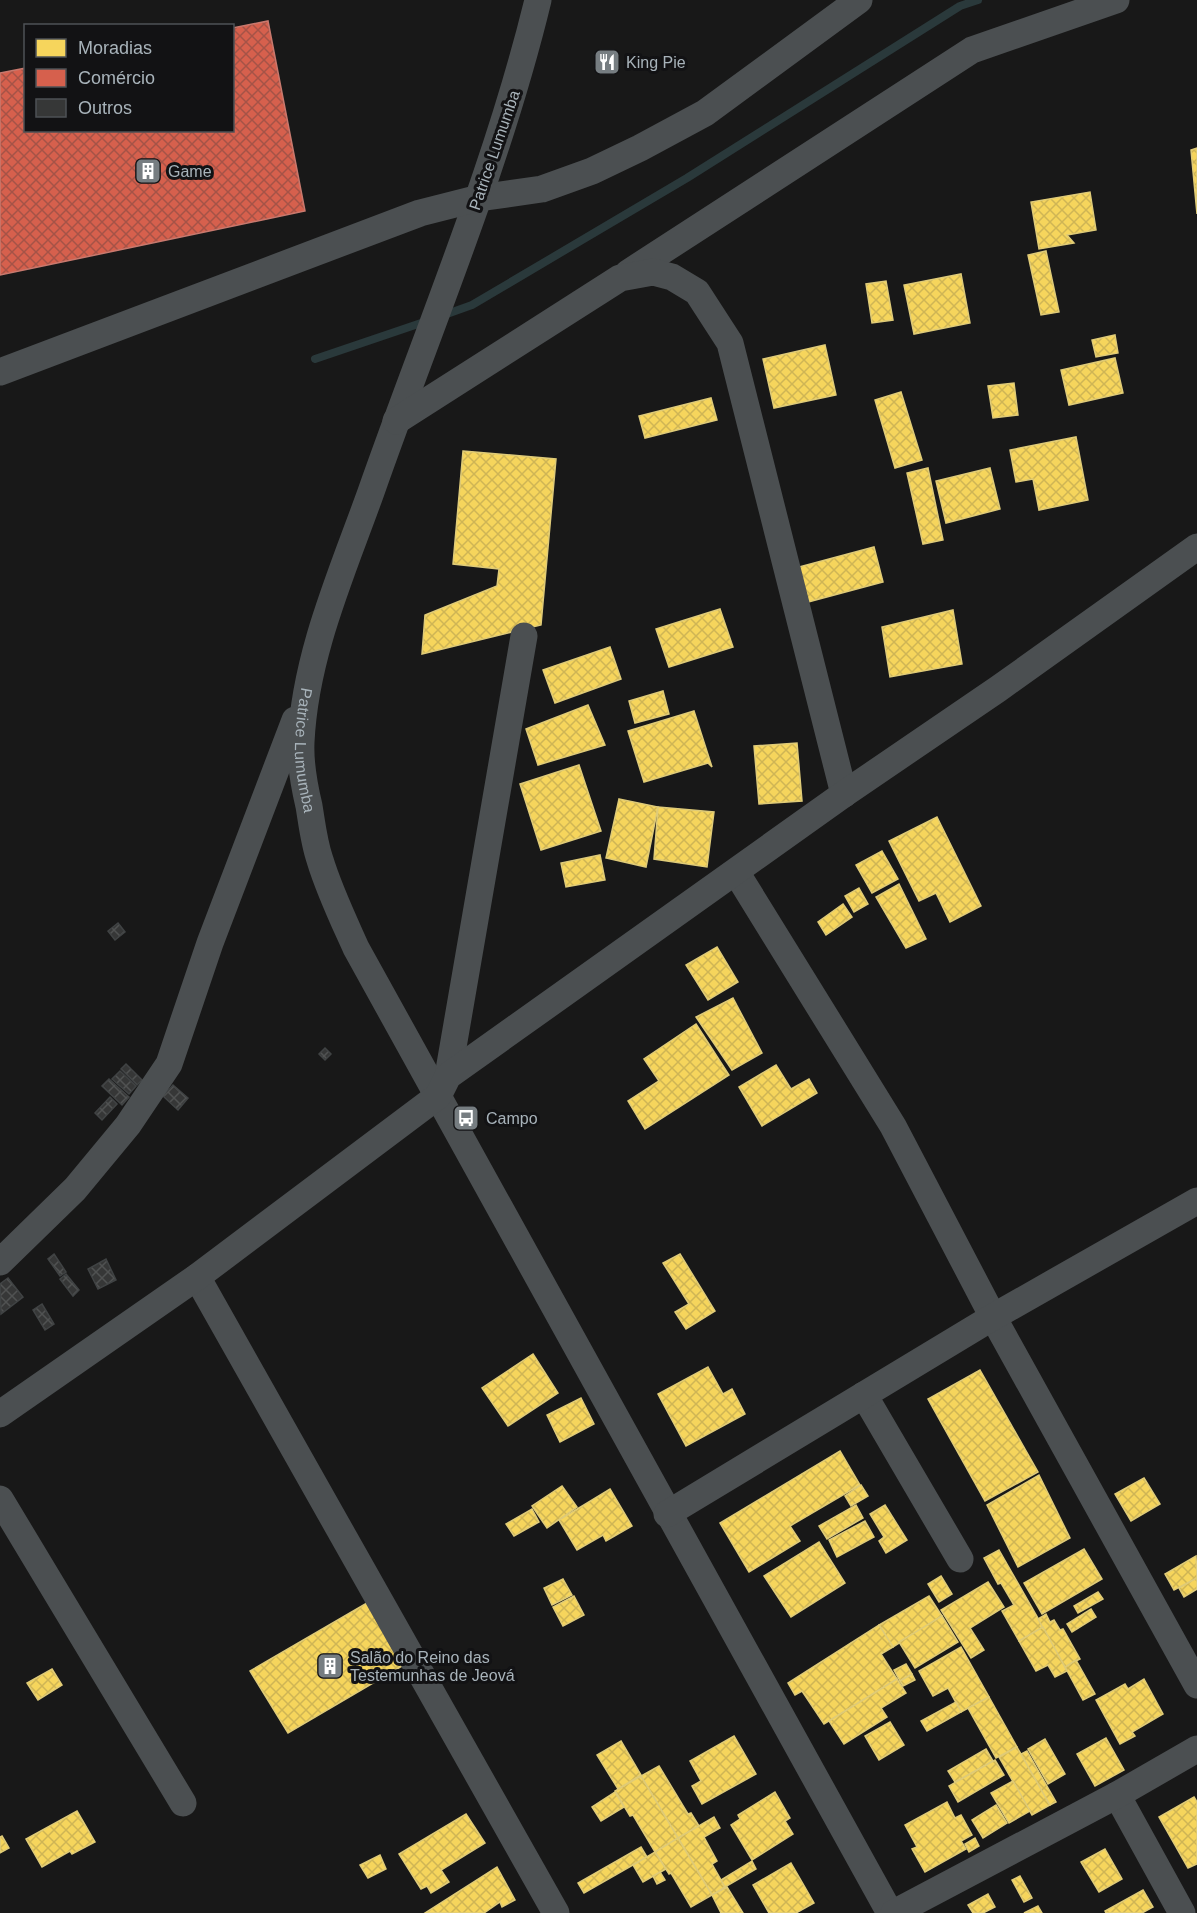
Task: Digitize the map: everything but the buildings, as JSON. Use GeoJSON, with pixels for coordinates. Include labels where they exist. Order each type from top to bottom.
{"type":"FeatureCollection","features":[{"type":"Feature","properties":{"kind":"street","name":"Patrice Lumumba"},"geometry":{"type":"LineString","coordinates":[[538,0],[521,70],[479,198],[419,357],[323,628],[306,694],[301,744],[302,773],[319,858],[338,910],[356,948],[443,1086],[668,1514],[892,1913]]}},
{"type":"Feature","properties":{"kind":"street"},"geometry":{"type":"LineString","coordinates":[[0,372],[420,213],[479,198],[542,189],[592,171],[705,113],[859,0]]}},
{"type":"Feature","properties":{"kind":"street"},"geometry":{"type":"LineString","coordinates":[[396,421],[972,50],[1116,0]]}},
{"type":"Feature","properties":{"kind":"street"},"geometry":{"type":"LineString","coordinates":[[620,278],[653,272],[672,277],[697,292],[730,343],[844,794]]}},
{"type":"Feature","properties":{"kind":"street"},"geometry":{"type":"LineString","coordinates":[[0,1414],[197,1276],[443,1086],[736,872],[1197,548]]}},
{"type":"Feature","properties":{"kind":"street"},"geometry":{"type":"LineString","coordinates":[[443,1086],[524,636]]}},
{"type":"Feature","properties":{"kind":"street"},"geometry":{"type":"LineString","coordinates":[[0,1262],[75,1188],[128,1125],[169,1064],[210,943],[306,694]]}},
{"type":"Feature","properties":{"kind":"street"},"geometry":{"type":"LineString","coordinates":[[736,872],[893,1126],[993,1317],[1197,1685]]}},
{"type":"Feature","properties":{"kind":"street"},"geometry":{"type":"LineString","coordinates":[[668,1514],[993,1317],[1197,1201]]}},
{"type":"Feature","properties":{"kind":"street"},"geometry":{"type":"LineString","coordinates":[[197,1276],[556,1913]]}},
{"type":"Feature","properties":{"kind":"street"},"geometry":{"type":"LineString","coordinates":[[864,1395],[960,1559]]}},
{"type":"Feature","properties":{"kind":"street"},"geometry":{"type":"LineString","coordinates":[[0,1499],[183,1803]]}},
{"type":"Feature","properties":{"kind":"street"},"geometry":{"type":"LineString","coordinates":[[892,1913],[1118,1795],[1197,1749]]}},
{"type":"Feature","properties":{"kind":"street"},"geometry":{"type":"LineString","coordinates":[[1118,1795],[1182,1913]]}},
{"type":"Feature","properties":{"kind":"waterway"},"geometry":{"type":"LineString","coordinates":[[444,315],[472,305],[687,178],[960,6],[978,0]]}},
{"type":"Feature","properties":{"kind":"waterway"},"geometry":{"type":"LineString","coordinates":[[315,359],[427,321]]}},
{"type":"Feature","properties":{"kind":"place","name":"King Pie"},"geometry":{"type":"Point","coordinates":[607,62]}},
{"type":"Feature","properties":{"kind":"place","name":"Game"},"geometry":{"type":"Point","coordinates":[148,171]}},
{"type":"Feature","properties":{"kind":"place","name":"Campo"},"geometry":{"type":"Point","coordinates":[466,1118]}},
{"type":"Feature","properties":{"kind":"place","name":"Salão do Reino das Testemunhas de Jeová"},"geometry":{"type":"Point","coordinates":[330,1666]}}]}
